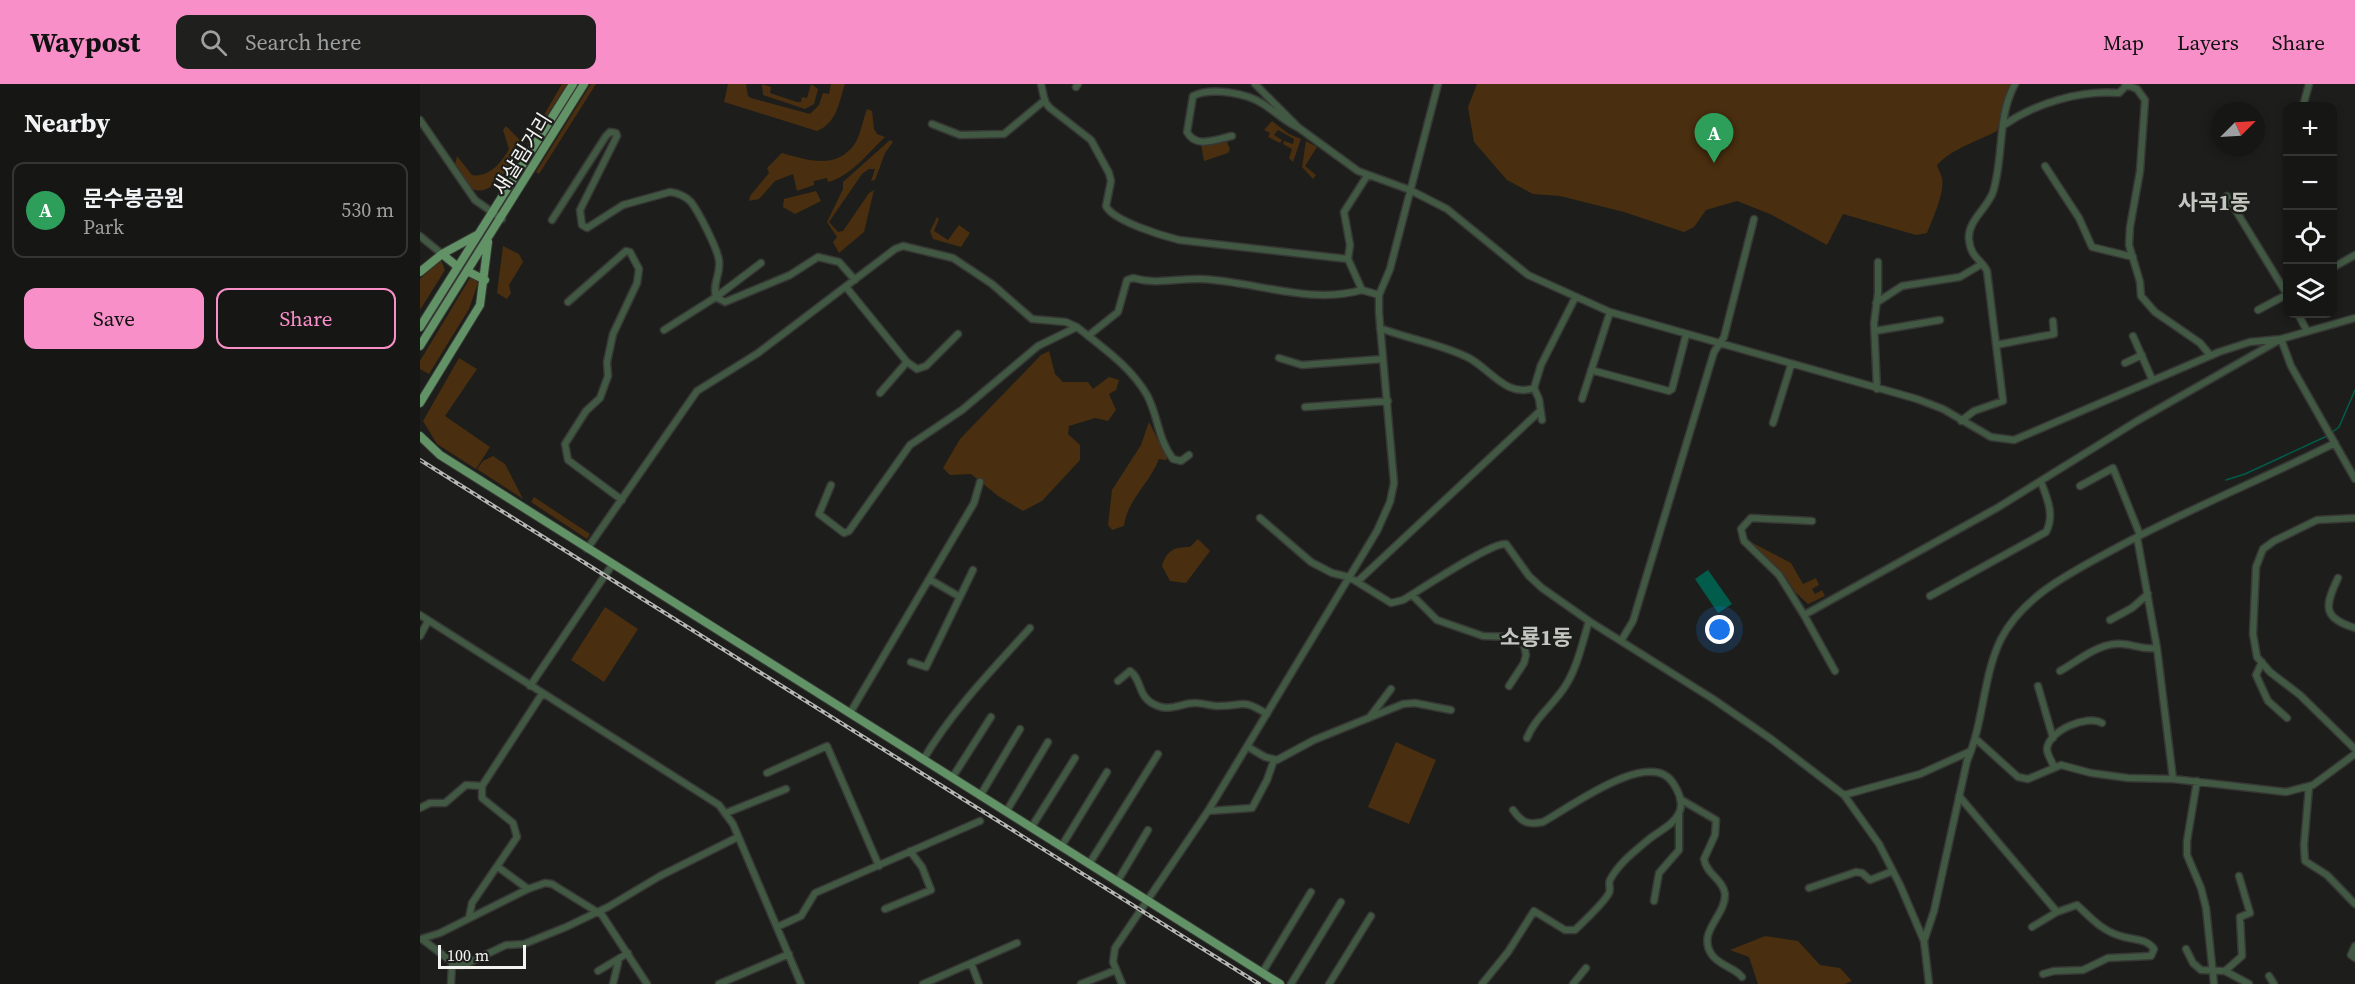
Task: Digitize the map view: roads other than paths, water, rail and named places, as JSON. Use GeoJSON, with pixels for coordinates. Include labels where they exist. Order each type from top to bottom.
{"type":"FeatureCollection","features":[{"type":"Feature","properties":{"kind":"main road","name":"새살림거리"},"geometry":{"type":"LineString","coordinates":[[420,327],[573,84]]}},
{"type":"Feature","properties":{"kind":"main road","name":"새살림거리"},"geometry":{"type":"LineString","coordinates":[[420,346],[469,272],[584,84]]}},
{"type":"Feature","properties":{"kind":"main road"},"geometry":{"type":"LineString","coordinates":[[420,272],[442,254],[479,234]]}},
{"type":"Feature","properties":{"kind":"main road"},"geometry":{"type":"LineString","coordinates":[[420,403],[480,305],[485,280],[488,240]]}},
{"type":"Feature","properties":{"kind":"main road"},"geometry":{"type":"LineString","coordinates":[[442,254],[458,267]]}},
{"type":"Feature","properties":{"kind":"main road"},"geometry":{"type":"LineString","coordinates":[[469,272],[485,280]]}},
{"type":"Feature","properties":{"kind":"main road"},"geometry":{"type":"LineString","coordinates":[[420,436],[440,454],[612,565],[1280,984]]}},
{"type":"Feature","properties":{"kind":"street"},"geometry":{"type":"LineString","coordinates":[[1041,84],[1045,100],[1050,108],[1091,140],[1111,181],[1106,206],[1121,219],[1158,235],[1179,240],[1348,259]]}},
{"type":"Feature","properties":{"kind":"street"},"geometry":{"type":"LineString","coordinates":[[1255,84],[1299,128],[1367,176],[1410,190],[1447,209],[1479,233],[1519,270],[1575,298],[1610,312],[1718,345],[1925,403],[1978,432],[1998,440],[2024,438],[2210,355],[2250,342],[2281,339],[2355,318]]}},
{"type":"Feature","properties":{"kind":"street"},"geometry":{"type":"LineString","coordinates":[[1122,984],[1113,957],[1115,948],[1208,811],[1248,747],[1377,531],[1390,502],[1394,464],[1380,328],[1379,295],[1390,268],[1437,84]]}},
{"type":"Feature","properties":{"kind":"street"},"geometry":{"type":"LineString","coordinates":[[1961,421],[1974,411],[2003,401],[1987,271],[1975,258],[1969,234],[1973,222],[1994,189],[2007,98],[2015,84]]}},
{"type":"Feature","properties":{"kind":"street"},"geometry":{"type":"LineString","coordinates":[[2004,125],[2044,104],[2104,92],[2119,93],[2126,84],[2141,92],[2145,103],[2140,171],[2129,245],[2144,302],[2155,312],[2186,330],[2210,355]]}},
{"type":"Feature","properties":{"kind":"street"},"geometry":{"type":"LineString","coordinates":[[2304,102],[2309,84]]}},
{"type":"Feature","properties":{"kind":"street"},"geometry":{"type":"LineString","coordinates":[[1232,136],[1201,142],[1192,139],[1187,132],[1193,96],[1207,92],[1247,96],[1262,103],[1285,122],[1299,128]]}},
{"type":"Feature","properties":{"kind":"street"},"geometry":{"type":"LineString","coordinates":[[932,124],[960,135],[1004,134],[1045,100]]}},
{"type":"Feature","properties":{"kind":"street"},"geometry":{"type":"LineString","coordinates":[[420,120],[475,200],[502,219]]}},
{"type":"Feature","properties":{"kind":"street"},"geometry":{"type":"LineString","coordinates":[[552,220],[606,136],[610,132],[616,133],[617,136],[580,210],[582,225],[587,228],[592,226],[623,206],[670,192],[678,193],[692,203],[718,254],[720,264],[713,288],[716,297],[725,302],[790,275],[818,257],[839,262],[855,280]]}},
{"type":"Feature","properties":{"kind":"street"},"geometry":{"type":"LineString","coordinates":[[2045,166],[2079,218],[2092,247],[2133,257]]}},
{"type":"Feature","properties":{"kind":"street"},"geometry":{"type":"LineString","coordinates":[[1362,290],[1348,259],[1350,245],[1344,212],[1367,176]]}},
{"type":"Feature","properties":{"kind":"street"},"geometry":{"type":"LineString","coordinates":[[2228,196],[2283,288]]}},
{"type":"Feature","properties":{"kind":"street"},"geometry":{"type":"LineString","coordinates":[[1621,640],[1633,621],[1718,345],[1724,337],[1754,219]]}},
{"type":"Feature","properties":{"kind":"street"},"geometry":{"type":"LineString","coordinates":[[420,236],[442,254]]}},
{"type":"Feature","properties":{"kind":"street"},"geometry":{"type":"LineString","coordinates":[[587,549],[697,391],[758,352],[903,246],[952,258],[966,264],[1032,319],[1066,322],[1077,327],[1138,382],[1148,397],[1162,441],[1173,459],[1181,461],[1189,455]]}},
{"type":"Feature","properties":{"kind":"street"},"geometry":{"type":"LineString","coordinates":[[568,302],[626,251],[630,252],[639,269],[638,276],[613,334],[607,362],[608,376],[600,398],[586,411],[565,444],[568,460],[622,500]]}},
{"type":"Feature","properties":{"kind":"street"},"geometry":{"type":"LineString","coordinates":[[2337,265],[2355,255]]}},
{"type":"Feature","properties":{"kind":"street"},"geometry":{"type":"LineString","coordinates":[[1877,389],[1875,331],[1878,262]]}},
{"type":"Feature","properties":{"kind":"street"},"geometry":{"type":"LineString","coordinates":[[664,330],[716,297],[761,263]]}},
{"type":"Feature","properties":{"kind":"street"},"geometry":{"type":"LineString","coordinates":[[1876,303],[1902,286],[1960,277],[1982,264]]}},
{"type":"Feature","properties":{"kind":"street"},"geometry":{"type":"LineString","coordinates":[[1088,336],[1118,312],[1124,286],[1127,280],[1133,278],[1148,282],[1200,279],[1326,295],[1362,290],[1379,295]]}},
{"type":"Feature","properties":{"kind":"street"},"geometry":{"type":"LineString","coordinates":[[846,287],[907,362],[917,369],[926,366],[958,334]]}},
{"type":"Feature","properties":{"kind":"street"},"geometry":{"type":"LineString","coordinates":[[2258,310],[2283,297]]}},
{"type":"Feature","properties":{"kind":"street"},"geometry":{"type":"LineString","coordinates":[[1542,420],[1534,388],[1541,365],[1575,298]]}},
{"type":"Feature","properties":{"kind":"street"},"geometry":{"type":"LineString","coordinates":[[1582,399],[1610,312]]}},
{"type":"Feature","properties":{"kind":"street"},"geometry":{"type":"LineString","coordinates":[[2300,318],[2307,331]]}},
{"type":"Feature","properties":{"kind":"street"},"geometry":{"type":"LineString","coordinates":[[1875,331],[1940,320]]}},
{"type":"Feature","properties":{"kind":"street"},"geometry":{"type":"LineString","coordinates":[[1996,345],[2054,334],[2053,321]]}},
{"type":"Feature","properties":{"kind":"street"},"geometry":{"type":"LineString","coordinates":[[831,485],[819,514],[844,533],[849,531],[910,445],[962,410],[1038,346],[1077,327]]}},
{"type":"Feature","properties":{"kind":"street"},"geometry":{"type":"LineString","coordinates":[[1380,328],[1468,358],[1509,388],[1519,392],[1534,388]]}},
{"type":"Feature","properties":{"kind":"street"},"geometry":{"type":"LineString","coordinates":[[1591,370],[1669,391],[1672,388],[1686,335]]}},
{"type":"Feature","properties":{"kind":"street"},"geometry":{"type":"LineString","coordinates":[[2133,336],[2152,379]]}},
{"type":"Feature","properties":{"kind":"street"},"geometry":{"type":"LineString","coordinates":[[2281,339],[2291,366],[2355,478]]}},
{"type":"Feature","properties":{"kind":"street"},"geometry":{"type":"LineString","coordinates":[[1804,615],[2041,482],[2137,421],[2281,339]]}},
{"type":"Feature","properties":{"kind":"street"},"geometry":{"type":"LineString","coordinates":[[2125,363],[2142,355]]}},
{"type":"Feature","properties":{"kind":"street"},"geometry":{"type":"LineString","coordinates":[[1279,358],[1302,365],[1383,359]]}},
{"type":"Feature","properties":{"kind":"street"},"geometry":{"type":"LineString","coordinates":[[880,393],[907,362]]}},
{"type":"Feature","properties":{"kind":"street"},"geometry":{"type":"LineString","coordinates":[[1773,423],[1791,365]]}},
{"type":"Feature","properties":{"kind":"street"},"geometry":{"type":"LineString","coordinates":[[1305,407],[1388,401]]}},
{"type":"Feature","properties":{"kind":"street"},"geometry":{"type":"LineString","coordinates":[[1357,582],[1540,411]]}},
{"type":"Feature","properties":{"kind":"street"},"geometry":{"type":"LineString","coordinates":[[1924,941],[1934,910],[1959,796],[1976,739],[1994,662],[2001,639],[2011,624],[2045,591],[2079,568],[2183,512],[2333,440]]}},
{"type":"Feature","properties":{"kind":"street"},"geometry":{"type":"LineString","coordinates":[[2080,486],[2113,468],[2138,536],[2157,648],[2173,779]]}},
{"type":"Feature","properties":{"kind":"street"},"geometry":{"type":"LineString","coordinates":[[850,714],[974,503],[980,482]]}},
{"type":"Feature","properties":{"kind":"street"},"geometry":{"type":"LineString","coordinates":[[1930,596],[2046,532],[2050,523],[2049,503],[2041,482]]}},
{"type":"Feature","properties":{"kind":"street"},"geometry":{"type":"LineString","coordinates":[[1260,518],[1311,562],[1332,573],[1349,577],[1391,603],[1412,595],[1501,543],[1511,548],[1530,576],[1542,588],[1771,739],[1844,795],[1868,826],[1893,871],[1924,941],[1929,984]]}},
{"type":"Feature","properties":{"kind":"street"},"geometry":{"type":"LineString","coordinates":[[1812,521],[1751,518],[1741,529],[1744,541],[1779,575],[1835,671]]}},
{"type":"Feature","properties":{"kind":"street"},"geometry":{"type":"LineString","coordinates":[[1976,739],[2018,777],[2033,778],[2061,765],[2091,773],[2128,778],[2197,781],[2286,792],[2309,787],[2355,751],[2257,657],[2253,634],[2256,567],[2263,549],[2274,541],[2317,520],[2355,518]]}},
{"type":"Feature","properties":{"kind":"street"},"geometry":{"type":"LineString","coordinates":[[530,686],[612,565]]}},
{"type":"Feature","properties":{"kind":"street"},"geometry":{"type":"LineString","coordinates":[[910,663],[926,667],[973,570]]}},
{"type":"Feature","properties":{"kind":"street"},"geometry":{"type":"LineString","coordinates":[[2338,578],[2330,594],[2329,607],[2332,616],[2336,621],[2355,628]]}},
{"type":"Feature","properties":{"kind":"street"},"geometry":{"type":"LineString","coordinates":[[929,579],[960,597]]}},
{"type":"Feature","properties":{"kind":"street"},"geometry":{"type":"LineString","coordinates":[[2110,621],[2132,608],[2148,594]]}},
{"type":"Feature","properties":{"kind":"street"},"geometry":{"type":"LineString","coordinates":[[1412,595],[1437,620],[1483,636],[1513,637],[1524,645],[1526,655],[1524,663],[1509,686]]}},
{"type":"Feature","properties":{"kind":"street"},"geometry":{"type":"LineString","coordinates":[[420,615],[542,694],[711,798],[726,813],[738,837],[801,984]]}},
{"type":"Feature","properties":{"kind":"street"},"geometry":{"type":"LineString","coordinates":[[420,636],[428,621]]}},
{"type":"Feature","properties":{"kind":"street"},"geometry":{"type":"LineString","coordinates":[[1527,738],[1533,724],[1571,676],[1589,621]]}},
{"type":"Feature","properties":{"kind":"street"},"geometry":{"type":"LineString","coordinates":[[923,760],[967,698],[1030,628]]}},
{"type":"Feature","properties":{"kind":"street"},"geometry":{"type":"LineString","coordinates":[[2060,671],[2108,645],[2124,644],[2143,650],[2157,648]]}},
{"type":"Feature","properties":{"kind":"street"},"geometry":{"type":"LineString","coordinates":[[2262,662],[2256,675],[2268,701],[2288,718]]}},
{"type":"Feature","properties":{"kind":"street"},"geometry":{"type":"LineString","coordinates":[[1118,681],[1130,671],[1135,675],[1139,691],[1146,699],[1166,708],[1194,703],[1219,706],[1245,702],[1267,714]]}},
{"type":"Feature","properties":{"kind":"street"},"geometry":{"type":"LineString","coordinates":[[2038,686],[2053,738]]}},
{"type":"Feature","properties":{"kind":"street"},"geometry":{"type":"LineString","coordinates":[[1366,720],[1390,689]]}},
{"type":"Feature","properties":{"kind":"street"},"geometry":{"type":"LineString","coordinates":[[469,918],[472,903],[517,837],[513,823],[482,798],[482,786],[542,694]]}},
{"type":"Feature","properties":{"kind":"street"},"geometry":{"type":"LineString","coordinates":[[1208,811],[1252,808],[1268,780],[1274,760],[1314,740],[1385,711],[1409,704],[1451,710]]}},
{"type":"Feature","properties":{"kind":"street"},"geometry":{"type":"LineString","coordinates":[[952,778],[991,717]]}},
{"type":"Feature","properties":{"kind":"street"},"geometry":{"type":"LineString","coordinates":[[2054,767],[2047,752],[2047,746],[2053,738],[2081,720],[2094,718],[2102,723]]}},
{"type":"Feature","properties":{"kind":"street"},"geometry":{"type":"LineString","coordinates":[[980,796],[1020,729]]}},
{"type":"Feature","properties":{"kind":"street"},"geometry":{"type":"LineString","coordinates":[[1006,812],[1048,742]]}},
{"type":"Feature","properties":{"kind":"street"},"geometry":{"type":"LineString","coordinates":[[767,773],[827,746],[879,866]]}},
{"type":"Feature","properties":{"kind":"street"},"geometry":{"type":"LineString","coordinates":[[1248,747],[1274,760]]}},
{"type":"Feature","properties":{"kind":"street"},"geometry":{"type":"LineString","coordinates":[[1844,795],[1920,774],[1971,751]]}},
{"type":"Feature","properties":{"kind":"street"},"geometry":{"type":"LineString","coordinates":[[1089,864],[1158,754]]}},
{"type":"Feature","properties":{"kind":"street"},"geometry":{"type":"LineString","coordinates":[[1031,828],[1075,758]]}},
{"type":"Feature","properties":{"kind":"street"},"geometry":{"type":"LineString","coordinates":[[1061,847],[1107,772]]}},
{"type":"Feature","properties":{"kind":"street"},"geometry":{"type":"LineString","coordinates":[[1513,810],[1521,821],[1531,825],[1543,822],[1617,780],[1641,772],[1653,772],[1670,779],[1680,799],[1716,820],[1715,836],[1704,859],[1708,871],[1720,883],[1725,899],[1708,934],[1708,946],[1713,956],[1742,977]]}},
{"type":"Feature","properties":{"kind":"street"},"geometry":{"type":"LineString","coordinates":[[2197,781],[2187,841],[2187,855],[2201,888],[2206,908],[2214,984]]}},
{"type":"Feature","properties":{"kind":"street"},"geometry":{"type":"LineString","coordinates":[[420,808],[430,803],[445,803],[466,785],[482,786]]}},
{"type":"Feature","properties":{"kind":"street"},"geometry":{"type":"LineString","coordinates":[[2309,787],[2304,845],[2305,861],[2312,868],[2327,874],[2355,904]]}},
{"type":"Feature","properties":{"kind":"street"},"geometry":{"type":"LineString","coordinates":[[726,813],[786,789]]}},
{"type":"Feature","properties":{"kind":"street"},"geometry":{"type":"LineString","coordinates":[[1959,796],[2057,912]]}},
{"type":"Feature","properties":{"kind":"street"},"geometry":{"type":"LineString","coordinates":[[1654,901],[1659,873],[1679,850],[1680,799]]}},
{"type":"Feature","properties":{"kind":"street"},"geometry":{"type":"LineString","coordinates":[[1482,984],[1508,952],[1534,911],[1565,930],[1570,932],[1575,930],[1610,892],[1610,880],[1622,864],[1678,814]]}},
{"type":"Feature","properties":{"kind":"street"},"geometry":{"type":"LineString","coordinates":[[777,927],[801,916],[815,893],[980,821]]}},
{"type":"Feature","properties":{"kind":"street"},"geometry":{"type":"LineString","coordinates":[[1117,882],[1148,830]]}},
{"type":"Feature","properties":{"kind":"street"},"geometry":{"type":"LineString","coordinates":[[646,984],[607,920],[597,912],[552,884],[545,883],[528,889],[421,939],[456,966],[464,965],[506,945],[515,946],[538,939],[597,912],[626,898],[660,876],[738,837]]}},
{"type":"Feature","properties":{"kind":"street"},"geometry":{"type":"LineString","coordinates":[[885,909],[931,890],[922,867],[910,851]]}},
{"type":"Feature","properties":{"kind":"street"},"geometry":{"type":"LineString","coordinates":[[498,867],[528,889]]}},
{"type":"Feature","properties":{"kind":"street"},"geometry":{"type":"LineString","coordinates":[[1809,888],[1856,872],[1862,873],[1870,880],[1893,871]]}},
{"type":"Feature","properties":{"kind":"street"},"geometry":{"type":"LineString","coordinates":[[2225,971],[2242,956],[2240,917],[2250,913],[2239,876]]}},
{"type":"Feature","properties":{"kind":"street"},"geometry":{"type":"LineString","coordinates":[[1262,973],[1311,892]]}},
{"type":"Feature","properties":{"kind":"street"},"geometry":{"type":"LineString","coordinates":[[1291,984],[1341,902]]}},
{"type":"Feature","properties":{"kind":"street"},"geometry":{"type":"LineString","coordinates":[[2032,927],[2057,912],[2077,905],[2103,929],[2150,944],[2154,954],[2108,958],[2083,970],[2054,971],[2043,974]]}},
{"type":"Feature","properties":{"kind":"street"},"geometry":{"type":"LineString","coordinates":[[1329,984],[1371,916]]}},
{"type":"Feature","properties":{"kind":"street"},"geometry":{"type":"LineString","coordinates":[[923,984],[1017,943]]}},
{"type":"Feature","properties":{"kind":"street"},"geometry":{"type":"LineString","coordinates":[[2355,946],[2351,951],[2351,955],[2355,958]]}},
{"type":"Feature","properties":{"kind":"street"},"geometry":{"type":"LineString","coordinates":[[2186,949],[2193,963],[2201,970],[2225,971],[2249,984]]}},
{"type":"Feature","properties":{"kind":"street"},"geometry":{"type":"LineString","coordinates":[[598,970],[628,953]]}},
{"type":"Feature","properties":{"kind":"street"},"geometry":{"type":"LineString","coordinates":[[719,984],[789,954]]}},
{"type":"Feature","properties":{"kind":"street"},"geometry":{"type":"LineString","coordinates":[[614,984],[619,959]]}},
{"type":"Feature","properties":{"kind":"street"},"geometry":{"type":"LineString","coordinates":[[451,984],[452,963]]}},
{"type":"Feature","properties":{"kind":"street"},"geometry":{"type":"LineString","coordinates":[[971,963],[979,984]]}},
{"type":"Feature","properties":{"kind":"street"},"geometry":{"type":"LineString","coordinates":[[1573,984],[1586,968]]}},
{"type":"Feature","properties":{"kind":"street"},"geometry":{"type":"LineString","coordinates":[[1081,984],[1116,970]]}},
{"type":"Feature","properties":{"kind":"street"},"geometry":{"type":"LineString","coordinates":[[2269,976],[2274,984]]}},
{"type":"Feature","properties":{"kind":"waterway"},"geometry":{"type":"LineString","coordinates":[[2331,433],[2339,427],[2355,390]]}},
{"type":"Feature","properties":{"kind":"waterway"},"geometry":{"type":"LineString","coordinates":[[2226,480],[2245,474],[2327,436]]}},
{"type":"Feature","properties":{"kind":"railway"},"geometry":{"type":"LineString","coordinates":[[420,460],[1259,984]]}},
{"type":"Feature","properties":{"kind":"place","name":"문수봉공원"},"geometry":{"type":"Point","coordinates":[1714,163]}},
{"type":"Feature","properties":{"kind":"district","name":"사곡1동"},"geometry":{"type":"Point","coordinates":[2214,202]}},
{"type":"Feature","properties":{"kind":"district","name":"소룡1동"},"geometry":{"type":"Point","coordinates":[1536,637]}}]}
